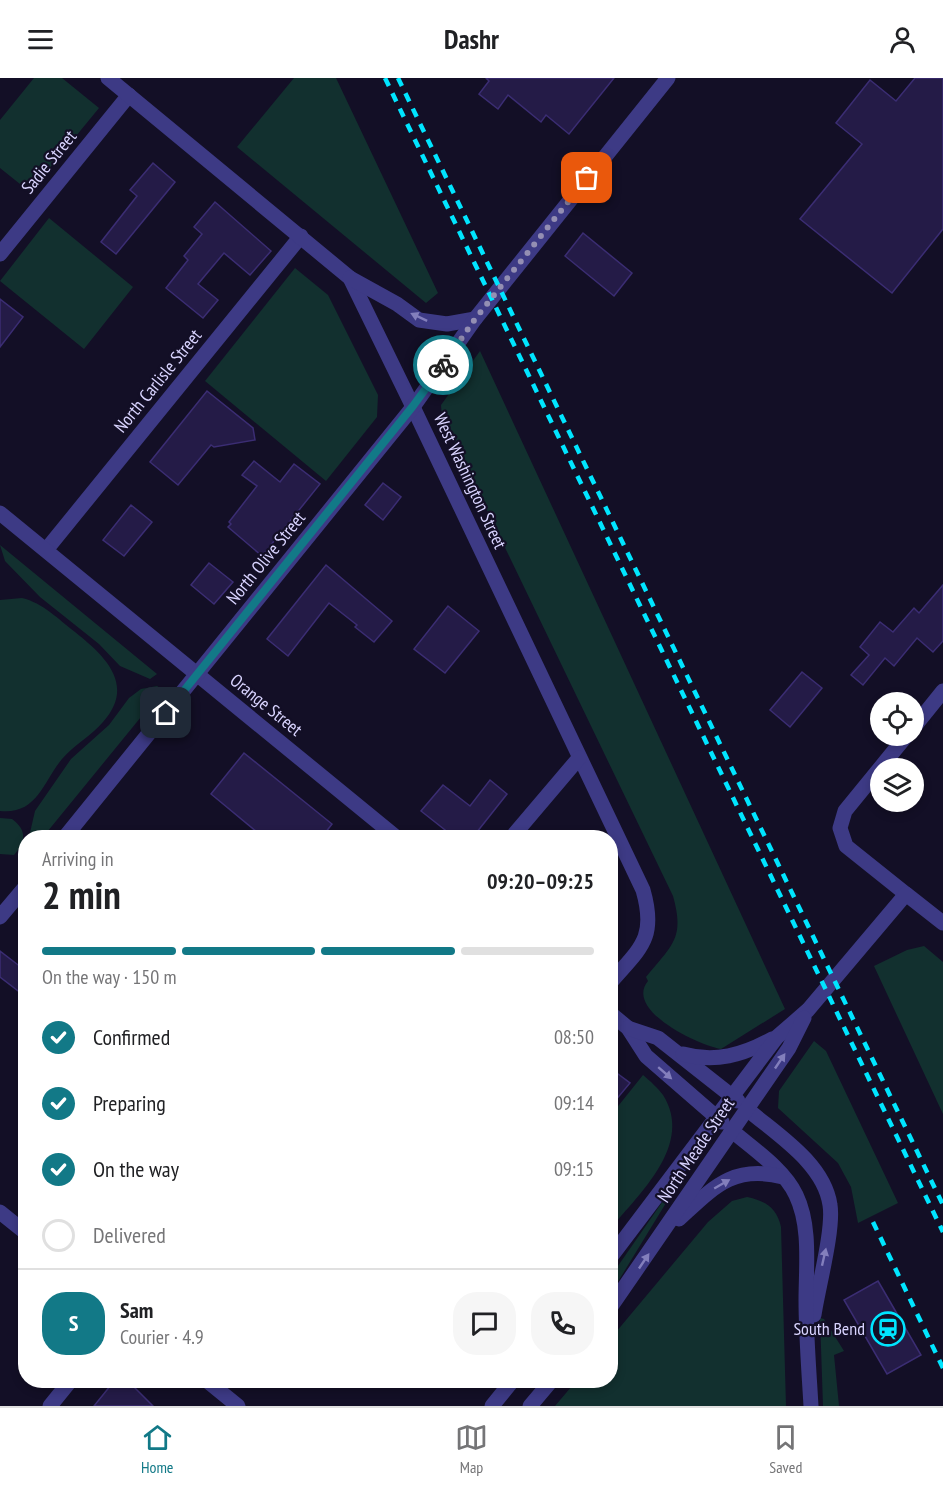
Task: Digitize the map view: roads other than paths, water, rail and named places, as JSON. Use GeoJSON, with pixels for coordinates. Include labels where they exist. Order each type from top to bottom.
{"type":"FeatureCollection","features":[{"type":"Feature","properties":{"kind":"street","name":"West Washington Street"},"geometry":{"type":"LineString","coordinates":[[108,78],[350,278],[369,312],[614,830]]}},
{"type":"Feature","properties":{"kind":"street","name":"North Olive Street"},"geometry":{"type":"LineString","coordinates":[[71,830],[413,406],[475,319],[668,78]]}},
{"type":"Feature","properties":{"kind":"street","name":"Sadie Street"},"geometry":{"type":"LineString","coordinates":[[0,254],[129,95]]}},
{"type":"Feature","properties":{"kind":"street","name":"North Carlisle Street"},"geometry":{"type":"LineString","coordinates":[[46,550],[301,236]]}},
{"type":"Feature","properties":{"kind":"street"},"geometry":{"type":"LineString","coordinates":[[350,278],[397,304],[419,320],[447,324],[475,319]]}},
{"type":"Feature","properties":{"kind":"street","name":"Orange Street"},"geometry":{"type":"LineString","coordinates":[[0,513],[387,830]]}},
{"type":"Feature","properties":{"kind":"street"},"geometry":{"type":"LineString","coordinates":[[924,715],[943,691]]}},
{"type":"Feature","properties":{"kind":"street"},"geometry":{"type":"LineString","coordinates":[[898,746],[845,811],[840,828],[846,846],[943,923]]}},
{"type":"Feature","properties":{"kind":"street"},"geometry":{"type":"LineString","coordinates":[[518,830],[579,758]]}},
{"type":"Feature","properties":{"kind":"street","name":"West Washington Street"},"geometry":{"type":"LineString","coordinates":[[618,838],[643,890],[648,909],[649,928],[642,946],[618,974]]}},
{"type":"Feature","properties":{"kind":"street","name":"North Meade Street"},"geometry":{"type":"LineString","coordinates":[[618,1246],[777,1037],[808,1010],[906,894]]}},
{"type":"Feature","properties":{"kind":"street"},"geometry":{"type":"LineString","coordinates":[[0,917],[18,896]]}},
{"type":"Feature","properties":{"kind":"street","name":"North Meade Street"},"geometry":{"type":"LineString","coordinates":[[618,1297],[789,1048],[808,1010]]}},
{"type":"Feature","properties":{"kind":"street"},"geometry":{"type":"LineString","coordinates":[[618,1020],[628,1028],[646,1056],[783,1177],[796,1194],[807,1252],[808,1356],[812,1406]]}},
{"type":"Feature","properties":{"kind":"street"},"geometry":{"type":"LineString","coordinates":[[628,1028],[658,1038],[677,1052],[800,1154],[820,1178],[830,1205],[827,1242],[808,1356]]}},
{"type":"Feature","properties":{"kind":"street"},"geometry":{"type":"LineString","coordinates":[[677,1052],[713,1059],[733,1056],[777,1037]]}},
{"type":"Feature","properties":{"kind":"street"},"geometry":{"type":"LineString","coordinates":[[662,1235],[717,1184],[737,1176],[763,1172],[783,1177]]}},
{"type":"Feature","properties":{"kind":"street"},"geometry":{"type":"LineString","coordinates":[[0,1212],[18,1227]]}},
{"type":"Feature","properties":{"kind":"street"},"geometry":{"type":"LineString","coordinates":[[50,1406],[65,1388]]}},
{"type":"Feature","properties":{"kind":"street"},"geometry":{"type":"LineString","coordinates":[[216,1388],[238,1406]]}},
{"type":"Feature","properties":{"kind":"street"},"geometry":{"type":"LineString","coordinates":[[492,1406],[507,1388]]}},
{"type":"Feature","properties":{"kind":"street"},"geometry":{"type":"LineString","coordinates":[[530,1406],[545,1388]]}},
{"type":"Feature","properties":{"kind":"railway"},"geometry":{"type":"LineString","coordinates":[[385,78],[943,1232]]}},
{"type":"Feature","properties":{"kind":"railway"},"geometry":{"type":"LineString","coordinates":[[398,78],[943,1205]]}},
{"type":"Feature","properties":{"kind":"railway"},"geometry":{"type":"LineString","coordinates":[[873,1222],[943,1368]]}},
{"type":"Feature","properties":{"kind":"place","name":"South Bend"},"geometry":{"type":"Point","coordinates":[888,1329]}}]}
